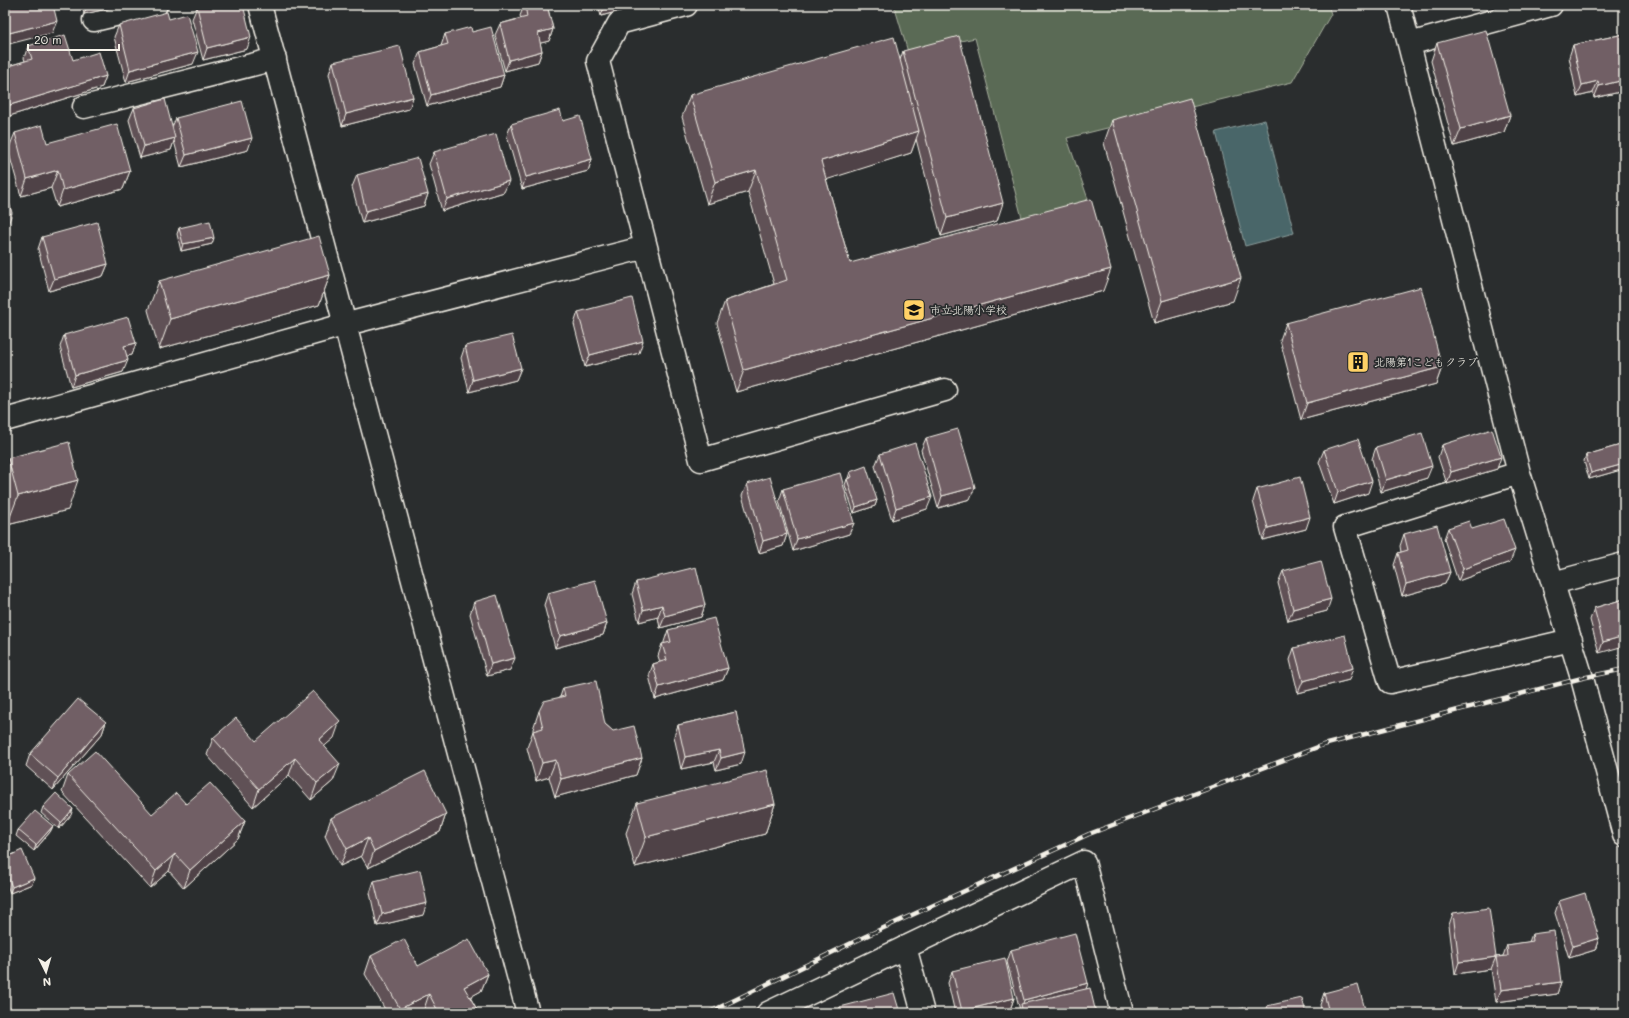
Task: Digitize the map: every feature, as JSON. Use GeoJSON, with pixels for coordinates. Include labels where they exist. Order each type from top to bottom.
{"type":"FeatureCollection","features":[{"type":"Feature","properties":{"kind":"street"},"geometry":{"type":"LineString","coordinates":[[94,20],[156,5]]}},
{"type":"Feature","properties":{"kind":"street"},"geometry":{"type":"LineString","coordinates":[[260,5],[347,324],[528,1013]]}},
{"type":"Feature","properties":{"kind":"street"},"geometry":{"type":"LineString","coordinates":[[686,5],[619,23],[598,61],[701,460],[945,390]]}},
{"type":"Feature","properties":{"kind":"street"},"geometry":{"type":"LineString","coordinates":[[1399,5],[1519,473],[1571,640],[1624,834]]}},
{"type":"Feature","properties":{"kind":"street"},"geometry":{"type":"LineString","coordinates":[[1409,44],[1551,5]]}},
{"type":"Feature","properties":{"kind":"street"},"geometry":{"type":"LineString","coordinates":[[84,107],[275,59]]}},
{"type":"Feature","properties":{"kind":"street"},"geometry":{"type":"LineString","coordinates":[[5,420],[347,324],[646,247]]}},
{"type":"Feature","properties":{"kind":"street"},"geometry":{"type":"LineString","coordinates":[[1519,473],[1345,528],[1390,682],[1571,640]]}},
{"type":"Feature","properties":{"kind":"street"},"geometry":{"type":"LineString","coordinates":[[1553,583],[1624,564]]}},
{"type":"Feature","properties":{"kind":"street"},"geometry":{"type":"LineString","coordinates":[[768,1013],[1084,862],[1122,1013]]}},
{"type":"Feature","properties":{"kind":"street"},"geometry":{"type":"LineString","coordinates":[[905,947],[923,1013]]}},
{"type":"Feature","properties":{"kind":"green space"},"geometry":{"type":"Polygon","coordinates":[[[894,5],[1328,5],[1331,14],[1292,82],[1067,138],[1089,202],[1022,218],[975,38],[908,52],[894,5]]]}},
{"type":"Feature","properties":{"kind":"water"},"geometry":{"type":"Polygon","coordinates":[[[1265,120],[1294,233],[1245,246],[1216,132],[1265,120]]]}},
{"type":"Feature","properties":{"kind":"building"},"geometry":{"type":"Polygon","coordinates":[[[5,5],[53,5],[57,21],[5,34],[5,5]]]}},
{"type":"Feature","properties":{"kind":"building"},"geometry":{"type":"Polygon","coordinates":[[[205,5],[243,5],[251,37],[207,48],[197,7],[205,5]]]}},
{"type":"Feature","properties":{"kind":"building"},"geometry":{"type":"Polygon","coordinates":[[[525,5],[547,5],[553,29],[538,33],[542,51],[509,60],[500,24],[527,17],[525,5]]]}},
{"type":"Feature","properties":{"kind":"building"},"geometry":{"type":"Polygon","coordinates":[[[602,5],[621,5],[603,10],[602,5]]]}},
{"type":"Feature","properties":{"kind":"building"},"geometry":{"type":"Polygon","coordinates":[[[167,12],[169,19],[187,14],[198,52],[130,70],[119,25],[167,12]]]}},
{"type":"Feature","properties":{"kind":"building"},"geometry":{"type":"Polygon","coordinates":[[[471,27],[472,32],[491,27],[504,75],[431,95],[420,52],[448,44],[445,34],[471,27]]]}},
{"type":"Feature","properties":{"kind":"building"},"geometry":{"type":"Polygon","coordinates":[[[1486,30],[1510,115],[1461,129],[1437,43],[1486,30]]]}},
{"type":"Feature","properties":{"kind":"building"},"geometry":{"type":"Polygon","coordinates":[[[1624,34],[1624,80],[1599,86],[1598,81],[1582,85],[1573,45],[1624,34]]]}},
{"type":"Feature","properties":{"kind":"building"},"geometry":{"type":"Polygon","coordinates":[[[65,35],[73,60],[99,52],[106,76],[10,105],[5,89],[5,67],[32,59],[28,46],[65,35]]]}},
{"type":"Feature","properties":{"kind":"building"},"geometry":{"type":"Polygon","coordinates":[[[959,36],[1003,203],[947,218],[903,51],[959,36]]]}},
{"type":"Feature","properties":{"kind":"building"},"geometry":{"type":"Polygon","coordinates":[[[894,37],[919,131],[821,161],[850,263],[1091,199],[1111,269],[744,370],[725,301],[787,280],[756,170],[715,182],[690,95],[894,37]]]}},
{"type":"Feature","properties":{"kind":"building"},"geometry":{"type":"Polygon","coordinates":[[[400,46],[413,97],[346,114],[333,62],[400,46]]]}},
{"type":"Feature","properties":{"kind":"building"},"geometry":{"type":"Polygon","coordinates":[[[1190,98],[1241,278],[1162,301],[1112,120],[1190,98]]]}},
{"type":"Feature","properties":{"kind":"building"},"geometry":{"type":"Polygon","coordinates":[[[165,99],[175,138],[144,146],[134,108],[165,99]]]}},
{"type":"Feature","properties":{"kind":"building"},"geometry":{"type":"Polygon","coordinates":[[[242,101],[252,138],[186,155],[176,118],[242,101]]]}},
{"type":"Feature","properties":{"kind":"building"},"geometry":{"type":"Polygon","coordinates":[[[560,110],[563,121],[580,116],[592,159],[526,177],[511,124],[560,110]]]}},
{"type":"Feature","properties":{"kind":"building"},"geometry":{"type":"Polygon","coordinates":[[[117,124],[130,171],[63,190],[58,170],[27,179],[15,133],[42,125],[47,143],[117,124]]]}},
{"type":"Feature","properties":{"kind":"building"},"geometry":{"type":"Polygon","coordinates":[[[496,134],[509,181],[447,199],[434,152],[496,134]]]}},
{"type":"Feature","properties":{"kind":"building"},"geometry":{"type":"Polygon","coordinates":[[[418,158],[428,194],[366,211],[357,175],[418,158]]]}},
{"type":"Feature","properties":{"kind":"building"},"geometry":{"type":"Polygon","coordinates":[[[5,187],[12,213],[5,215],[5,187]]]}},
{"type":"Feature","properties":{"kind":"building"},"geometry":{"type":"Polygon","coordinates":[[[210,221],[214,238],[183,244],[179,228],[210,221]]]}},
{"type":"Feature","properties":{"kind":"building"},"geometry":{"type":"Polygon","coordinates":[[[97,222],[108,264],[54,279],[42,237],[97,222]]]}},
{"type":"Feature","properties":{"kind":"building"},"geometry":{"type":"Polygon","coordinates":[[[319,236],[330,275],[170,319],[159,281],[319,236]]]}},
{"type":"Feature","properties":{"kind":"building","name":"北陽第1こどもクラブ"},"geometry":{"type":"Polygon","coordinates":[[[1421,287],[1442,367],[1307,403],[1286,323],[1421,287]]]}},
{"type":"Feature","properties":{"kind":"building"},"geometry":{"type":"Polygon","coordinates":[[[632,298],[643,341],[590,355],[578,312],[632,298]]]}},
{"type":"Feature","properties":{"kind":"building"},"geometry":{"type":"Polygon","coordinates":[[[128,317],[136,343],[124,346],[128,360],[75,375],[64,335],[128,317]]]}},
{"type":"Feature","properties":{"kind":"building"},"geometry":{"type":"Polygon","coordinates":[[[512,335],[521,368],[473,380],[465,346],[512,335]]]}},
{"type":"Feature","properties":{"kind":"building"},"geometry":{"type":"Polygon","coordinates":[[[958,429],[975,487],[942,496],[926,438],[958,429]]]}},
{"type":"Feature","properties":{"kind":"building"},"geometry":{"type":"Polygon","coordinates":[[[1492,429],[1501,457],[1451,472],[1442,445],[1492,429]]]}},
{"type":"Feature","properties":{"kind":"building"},"geometry":{"type":"Polygon","coordinates":[[[1422,433],[1432,466],[1386,480],[1376,447],[1422,433]]]}},
{"type":"Feature","properties":{"kind":"building"},"geometry":{"type":"Polygon","coordinates":[[[1358,439],[1372,481],[1338,492],[1324,450],[1358,439]]]}},
{"type":"Feature","properties":{"kind":"building"},"geometry":{"type":"Polygon","coordinates":[[[69,442],[78,480],[18,496],[8,458],[69,442]]]}},
{"type":"Feature","properties":{"kind":"building"},"geometry":{"type":"Polygon","coordinates":[[[915,443],[932,497],[896,508],[880,454],[915,443]]]}},
{"type":"Feature","properties":{"kind":"building"},"geometry":{"type":"Polygon","coordinates":[[[1624,444],[1624,464],[1591,473],[1586,455],[1624,444]]]}},
{"type":"Feature","properties":{"kind":"building"},"geometry":{"type":"Polygon","coordinates":[[[866,466],[877,500],[856,507],[847,479],[852,477],[850,472],[866,466]]]}},
{"type":"Feature","properties":{"kind":"building"},"geometry":{"type":"Polygon","coordinates":[[[840,473],[854,523],[797,539],[783,489],[840,473]]]}},
{"type":"Feature","properties":{"kind":"building"},"geometry":{"type":"Polygon","coordinates":[[[770,477],[787,534],[763,541],[747,484],[770,477]]]}},
{"type":"Feature","properties":{"kind":"building"},"geometry":{"type":"Polygon","coordinates":[[[1300,477],[1310,517],[1268,528],[1257,489],[1300,477]]]}},
{"type":"Feature","properties":{"kind":"building"},"geometry":{"type":"Polygon","coordinates":[[[5,483],[9,498],[5,500],[5,483]]]}},
{"type":"Feature","properties":{"kind":"building"},"geometry":{"type":"Polygon","coordinates":[[[1504,519],[1515,550],[1463,569],[1448,528],[1469,521],[1472,529],[1504,519]]]}},
{"type":"Feature","properties":{"kind":"building"},"geometry":{"type":"Polygon","coordinates":[[[1437,525],[1450,572],[1406,584],[1398,553],[1408,550],[1404,534],[1437,525]]]}},
{"type":"Feature","properties":{"kind":"building"},"geometry":{"type":"Polygon","coordinates":[[[1321,561],[1331,599],[1293,609],[1283,571],[1321,561]]]}},
{"type":"Feature","properties":{"kind":"building"},"geometry":{"type":"Polygon","coordinates":[[[696,567],[705,605],[665,616],[662,605],[643,610],[636,582],[696,567]]]}},
{"type":"Feature","properties":{"kind":"building"},"geometry":{"type":"Polygon","coordinates":[[[595,580],[607,623],[560,636],[548,593],[595,580]]]}},
{"type":"Feature","properties":{"kind":"building"},"geometry":{"type":"Polygon","coordinates":[[[497,595],[515,658],[491,664],[474,602],[497,595]]]}},
{"type":"Feature","properties":{"kind":"building"},"geometry":{"type":"Polygon","coordinates":[[[1624,599],[1624,636],[1603,642],[1594,608],[1624,599]]]}},
{"type":"Feature","properties":{"kind":"building"},"geometry":{"type":"Polygon","coordinates":[[[714,618],[728,668],[659,687],[653,664],[667,660],[662,644],[671,642],[668,630],[714,618]]]}},
{"type":"Feature","properties":{"kind":"building"},"geometry":{"type":"Polygon","coordinates":[[[1345,635],[1353,668],[1303,681],[1294,648],[1345,635]]]}},
{"type":"Feature","properties":{"kind":"building"},"geometry":{"type":"Polygon","coordinates":[[[596,681],[605,724],[613,731],[634,726],[642,758],[561,779],[556,760],[542,763],[533,731],[543,728],[539,711],[544,701],[565,696],[563,688],[596,681]]]}},
{"type":"Feature","properties":{"kind":"building"},"geometry":{"type":"Polygon","coordinates":[[[313,691],[340,721],[319,740],[340,764],[317,783],[295,758],[259,789],[213,738],[236,718],[256,741],[313,691]]]}},
{"type":"Feature","properties":{"kind":"building"},"geometry":{"type":"Polygon","coordinates":[[[78,699],[106,722],[58,778],[30,754],[78,699]]]}},
{"type":"Feature","properties":{"kind":"building"},"geometry":{"type":"Polygon","coordinates":[[[736,712],[745,752],[721,758],[719,750],[685,757],[678,725],[736,712]]]}},
{"type":"Feature","properties":{"kind":"building"},"geometry":{"type":"Polygon","coordinates":[[[95,751],[152,814],[176,793],[186,804],[210,783],[245,821],[190,870],[175,854],[156,871],[68,775],[95,751]]]}},
{"type":"Feature","properties":{"kind":"building"},"geometry":{"type":"Polygon","coordinates":[[[767,770],[775,804],[646,837],[637,803],[767,770]]]}},
{"type":"Feature","properties":{"kind":"building"},"geometry":{"type":"Polygon","coordinates":[[[425,771],[446,814],[374,851],[368,838],[347,849],[331,818],[425,771]]]}},
{"type":"Feature","properties":{"kind":"building"},"geometry":{"type":"Polygon","coordinates":[[[56,793],[73,809],[61,823],[43,807],[56,793]]]}},
{"type":"Feature","properties":{"kind":"building"},"geometry":{"type":"Polygon","coordinates":[[[35,811],[53,826],[36,845],[18,830],[35,811]]]}},
{"type":"Feature","properties":{"kind":"building"},"geometry":{"type":"Polygon","coordinates":[[[22,850],[34,878],[12,887],[5,869],[5,858],[22,850]]]}},
{"type":"Feature","properties":{"kind":"building"},"geometry":{"type":"Polygon","coordinates":[[[420,870],[427,903],[382,914],[374,881],[420,870]]]}},
{"type":"Feature","properties":{"kind":"building"},"geometry":{"type":"Polygon","coordinates":[[[1585,893],[1599,938],[1573,946],[1559,901],[1585,893]]]}},
{"type":"Feature","properties":{"kind":"building"},"geometry":{"type":"Polygon","coordinates":[[[1489,908],[1496,957],[1459,962],[1453,913],[1489,908]]]}},
{"type":"Feature","properties":{"kind":"building"},"geometry":{"type":"Polygon","coordinates":[[[1554,931],[1561,982],[1501,990],[1496,957],[1508,956],[1507,945],[1533,941],[1532,934],[1554,931]]]}},
{"type":"Feature","properties":{"kind":"building"},"geometry":{"type":"Polygon","coordinates":[[[1075,933],[1088,983],[1024,1000],[1011,950],[1075,933]]]}},
{"type":"Feature","properties":{"kind":"building"},"geometry":{"type":"Polygon","coordinates":[[[404,939],[418,966],[469,939],[488,974],[464,987],[479,1013],[439,1013],[429,994],[400,1009],[371,956],[404,939]]]}},
{"type":"Feature","properties":{"kind":"building"},"geometry":{"type":"Polygon","coordinates":[[[1005,958],[1014,998],[962,1011],[952,971],[1005,958]]]}},
{"type":"Feature","properties":{"kind":"building"},"geometry":{"type":"Polygon","coordinates":[[[1358,984],[1366,1013],[1329,1013],[1324,993],[1358,984]]]}},
{"type":"Feature","properties":{"kind":"building"},"geometry":{"type":"Polygon","coordinates":[[[1090,988],[1096,1013],[1023,1013],[1021,1004],[1090,988]]]}},
{"type":"Feature","properties":{"kind":"building"},"geometry":{"type":"Polygon","coordinates":[[[894,993],[900,1013],[842,1013],[840,1007],[894,993]]]}},
{"type":"Feature","properties":{"kind":"building"},"geometry":{"type":"Polygon","coordinates":[[[1302,998],[1306,1013],[1268,1013],[1267,1006],[1302,998]]]}},
{"type":"Feature","properties":{"kind":"building"},"geometry":{"type":"Polygon","coordinates":[[[1244,1008],[1245,1013],[1226,1013],[1244,1008]]]}},
{"type":"Feature","properties":{"kind":"railway"},"geometry":{"type":"LineString","coordinates":[[708,1013],[866,936],[1089,834],[1323,745],[1582,678],[1624,669]]}},
{"type":"Feature","properties":{"kind":"place","name":"市立北陽小学校"},"geometry":{"type":"Point","coordinates":[914,310]}},
{"type":"Feature","properties":{"kind":"place","name":"北陽第1こどもクラブ"},"geometry":{"type":"Point","coordinates":[1358,362]}}]}
